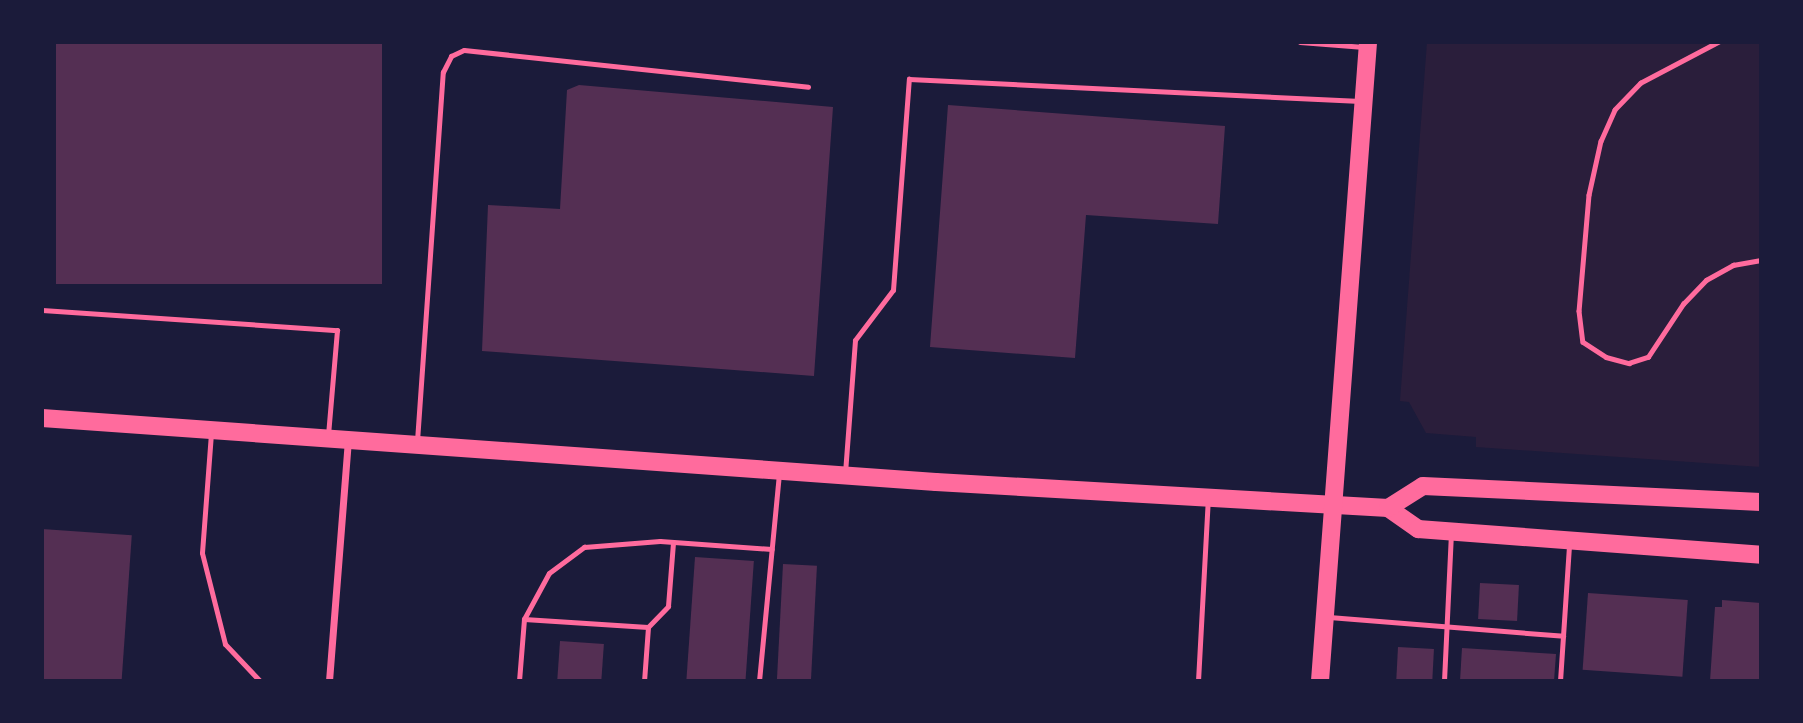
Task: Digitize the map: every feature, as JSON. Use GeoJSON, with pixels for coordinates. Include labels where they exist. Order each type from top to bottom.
{"type":"FeatureCollection","features":[{"type":"Feature","properties":{"kind":"main road"},"geometry":{"type":"LineString","coordinates":[[1320,681],[1368,45]]}},
{"type":"Feature","properties":{"kind":"main road"},"geometry":{"type":"LineString","coordinates":[[42,418],[844,476],[1388,508],[1418,529],[1761,555]]}},
{"type":"Feature","properties":{"kind":"main road"},"geometry":{"type":"LineString","coordinates":[[1388,508],[1423,486],[1761,502]]}},
{"type":"Feature","properties":{"kind":"street"},"geometry":{"type":"LineString","coordinates":[[329,681],[348,440]]}},
{"type":"Feature","properties":{"kind":"lane"},"geometry":{"type":"LineString","coordinates":[[1300,42],[1368,45]]}},
{"type":"Feature","properties":{"kind":"lane"},"geometry":{"type":"LineString","coordinates":[[417,445],[443,72],[451,55],[464,50],[808,87]]}},
{"type":"Feature","properties":{"kind":"lane"},"geometry":{"type":"LineString","coordinates":[[844,476],[855,340],[893,290],[909,79],[1363,101]]}},
{"type":"Feature","properties":{"kind":"lane"},"geometry":{"type":"LineString","coordinates":[[42,310],[337,330],[327,438]]}},
{"type":"Feature","properties":{"kind":"lane"},"geometry":{"type":"LineString","coordinates":[[211,430],[202,553],[225,645],[260,681]]}},
{"type":"Feature","properties":{"kind":"lane"},"geometry":{"type":"LineString","coordinates":[[759,681],[780,471]]}},
{"type":"Feature","properties":{"kind":"lane"},"geometry":{"type":"LineString","coordinates":[[1198,681],[1209,496]]}},
{"type":"Feature","properties":{"kind":"lane"},"geometry":{"type":"LineString","coordinates":[[1444,681],[1451,531]]}},
{"type":"Feature","properties":{"kind":"lane"},"geometry":{"type":"LineString","coordinates":[[1560,681],[1569,540]]}},
{"type":"Feature","properties":{"kind":"lane"},"geometry":{"type":"LineString","coordinates":[[519,681],[524,618],[549,573],[584,547],[673,542],[772,549]]}},
{"type":"Feature","properties":{"kind":"lane"},"geometry":{"type":"LineString","coordinates":[[644,681],[648,627],[668,606],[673,542]]}},
{"type":"Feature","properties":{"kind":"lane"},"geometry":{"type":"LineString","coordinates":[[1325,616],[1447,624],[1563,636]]}},
{"type":"Feature","properties":{"kind":"lane"},"geometry":{"type":"LineString","coordinates":[[524,618],[648,627]]}},
{"type":"Feature","properties":{"kind":"path"},"geometry":{"type":"LineString","coordinates":[[1719,42],[1641,83],[1615,110],[1601,141],[1589,195],[1579,311],[1583,342],[1606,357],[1629,363],[1648,357],[1683,304],[1706,280],[1733,265],[1761,260]]}},
{"type":"Feature","properties":{"kind":"shaded area"},"geometry":{"type":"Polygon","coordinates":[[[1427,42],[1761,42],[1761,467],[1476,447],[1476,437],[1426,433],[1409,402],[1400,401],[1427,42]]]}},
{"type":"Feature","properties":{"kind":"building"},"geometry":{"type":"Polygon","coordinates":[[[56,42],[382,42],[382,284],[56,284],[56,42]]]}},
{"type":"Feature","properties":{"kind":"building"},"geometry":{"type":"Polygon","coordinates":[[[579,85],[833,107],[814,376],[482,351],[488,205],[560,209],[567,90],[579,85]]]}},
{"type":"Feature","properties":{"kind":"building"},"geometry":{"type":"Polygon","coordinates":[[[948,105],[1225,126],[1218,224],[1086,215],[1075,358],[930,347],[948,105]]]}},
{"type":"Feature","properties":{"kind":"building"},"geometry":{"type":"Polygon","coordinates":[[[42,529],[132,535],[122,681],[42,681],[42,529]]]}},
{"type":"Feature","properties":{"kind":"building"},"geometry":{"type":"Polygon","coordinates":[[[695,557],[754,561],[745,681],[686,681],[695,557]]]}},
{"type":"Feature","properties":{"kind":"building"},"geometry":{"type":"Polygon","coordinates":[[[783,564],[817,566],[811,681],[777,681],[783,564]]]}},
{"type":"Feature","properties":{"kind":"building"},"geometry":{"type":"Polygon","coordinates":[[[1480,583],[1519,585],[1517,621],[1478,619],[1480,583]]]}},
{"type":"Feature","properties":{"kind":"building"},"geometry":{"type":"Polygon","coordinates":[[[1588,593],[1688,600],[1682,677],[1583,670],[1588,593]]]}},
{"type":"Feature","properties":{"kind":"building"},"geometry":{"type":"Polygon","coordinates":[[[1722,600],[1761,603],[1761,681],[1710,681],[1715,607],[1722,607],[1722,600]]]}},
{"type":"Feature","properties":{"kind":"building"},"geometry":{"type":"Polygon","coordinates":[[[560,641],[604,644],[601,681],[557,681],[560,641]]]}},
{"type":"Feature","properties":{"kind":"building"},"geometry":{"type":"Polygon","coordinates":[[[1398,647],[1434,649],[1432,681],[1396,681],[1398,647]]]}},
{"type":"Feature","properties":{"kind":"building"},"geometry":{"type":"Polygon","coordinates":[[[1462,648],[1556,654],[1554,681],[1460,681],[1462,648]]]}}]}
